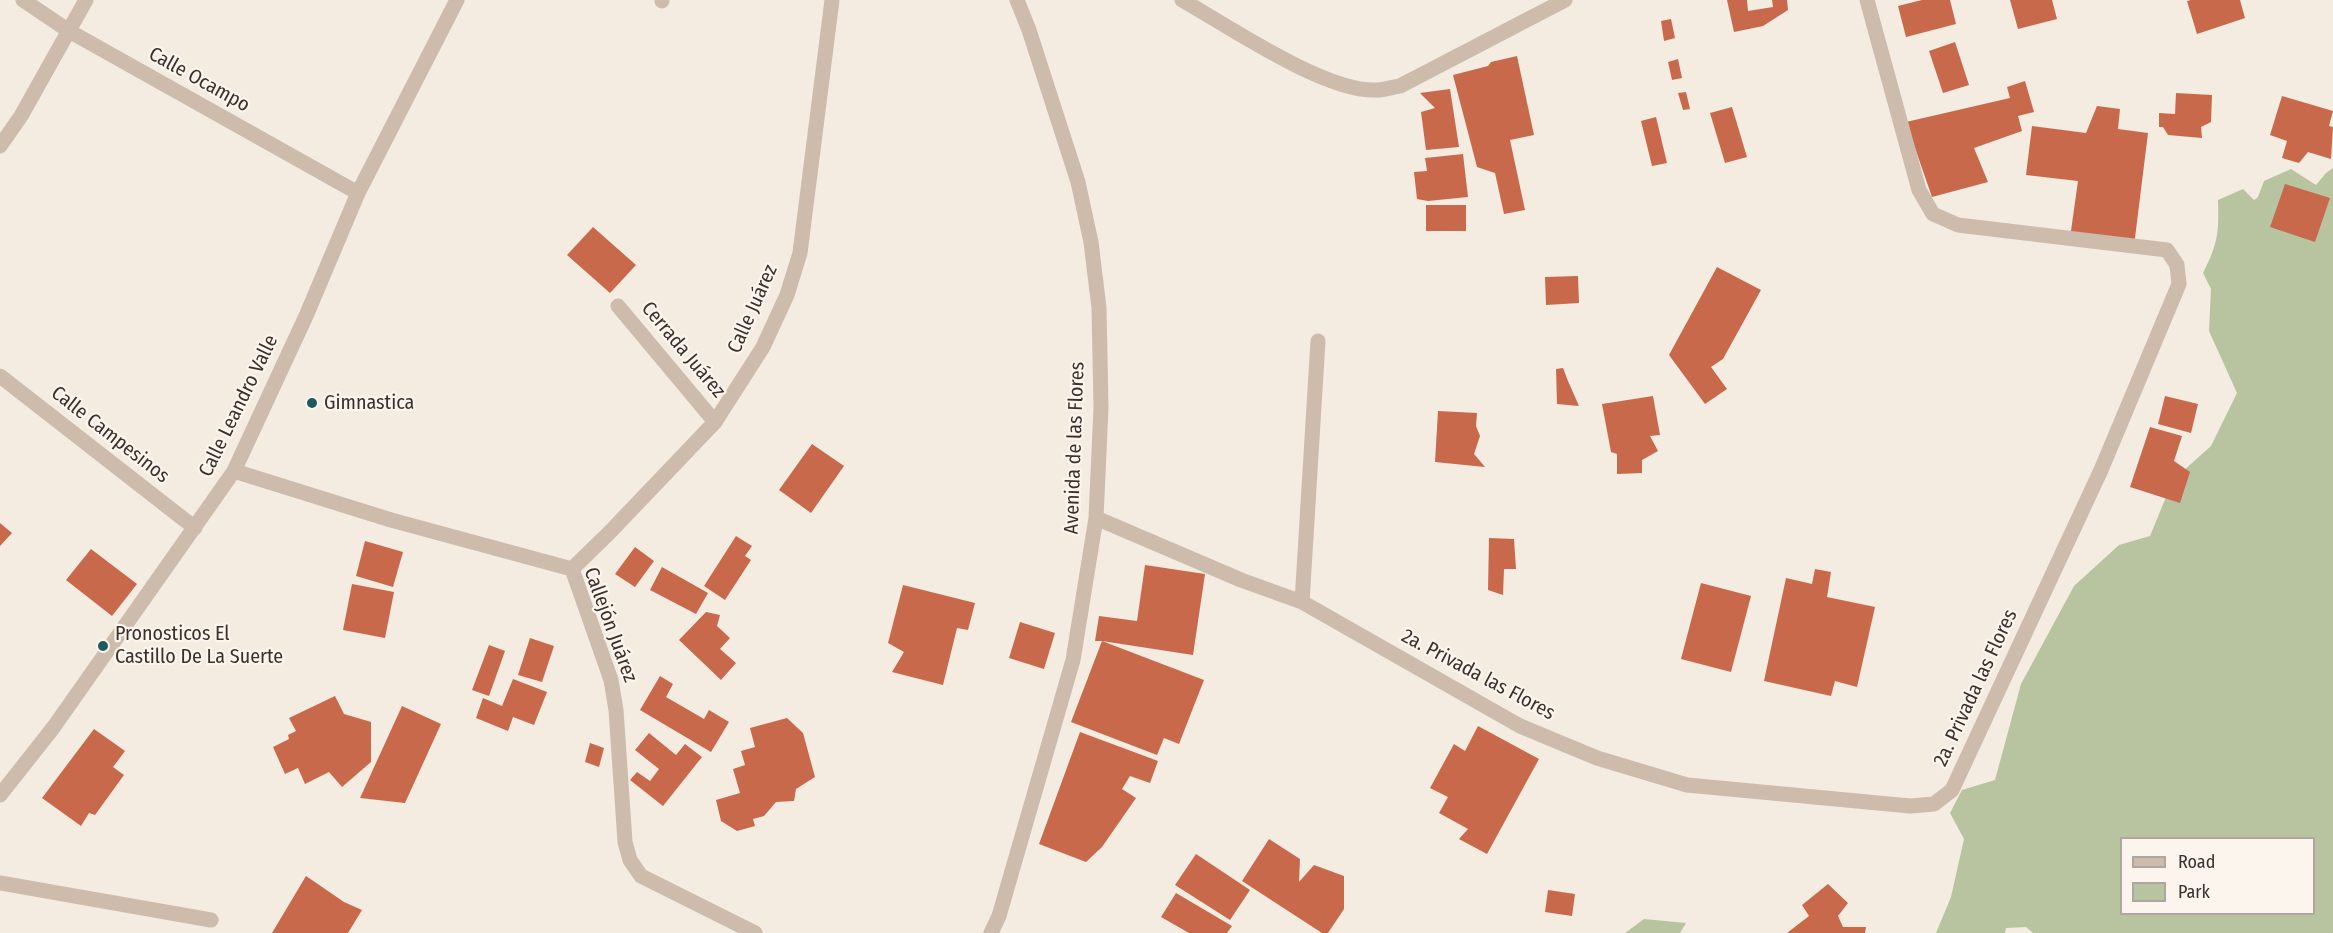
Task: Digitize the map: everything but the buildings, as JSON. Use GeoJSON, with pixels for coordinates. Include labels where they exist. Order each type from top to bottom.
{"type":"FeatureCollection","features":[{"type":"Feature","properties":{"kind":"street","name":"Calle Ocampo"},"geometry":{"type":"LineString","coordinates":[[23,0],[69,31],[358,193]]}},
{"type":"Feature","properties":{"kind":"street"},"geometry":{"type":"LineString","coordinates":[[0,146],[21,116],[86,0]]}},
{"type":"Feature","properties":{"kind":"street","name":"Calle Leandro Valle"},"geometry":{"type":"LineString","coordinates":[[0,795],[53,728],[234,471],[306,316],[358,193],[457,0]]}},
{"type":"Feature","properties":{"kind":"street","name":"Calle Juárez"},"geometry":{"type":"LineString","coordinates":[[572,568],[609,533],[715,422],[763,346],[787,296],[800,253],[832,0]]}},
{"type":"Feature","properties":{"kind":"street","name":"Avenida de las Flores"},"geometry":{"type":"LineString","coordinates":[[992,933],[999,916],[1073,660],[1096,518],[1101,408],[1099,319],[1090,242],[1078,182],[1029,30],[1017,0]]}},
{"type":"Feature","properties":{"kind":"street"},"geometry":{"type":"LineString","coordinates":[[1182,0],[1296,66],[1345,86],[1376,91],[1400,86],[1565,0]]}},
{"type":"Feature","properties":{"kind":"street","name":"2a. Privada las Flores"},"geometry":{"type":"LineString","coordinates":[[1096,518],[1241,580],[1302,602],[1520,726],[1597,758],[1687,785],[1910,806],[1934,804],[1952,790],[2101,470],[2179,284],[2177,265],[2167,250],[1958,225],[1933,214],[1919,190],[1867,0]]}},
{"type":"Feature","properties":{"kind":"street","name":"Cerrada Juárez"},"geometry":{"type":"LineString","coordinates":[[618,306],[715,422]]}},
{"type":"Feature","properties":{"kind":"street"},"geometry":{"type":"LineString","coordinates":[[1302,602],[1318,341]]}},
{"type":"Feature","properties":{"kind":"street","name":"Calle Campesinos"},"geometry":{"type":"LineString","coordinates":[[0,376],[195,528]]}},
{"type":"Feature","properties":{"kind":"street","name":"Callejón Juárez"},"geometry":{"type":"LineString","coordinates":[[234,471],[391,520],[572,568],[611,680],[616,710],[626,842],[630,860],[641,876],[755,933]]}},
{"type":"Feature","properties":{"kind":"street"},"geometry":{"type":"LineString","coordinates":[[0,883],[211,920]]}},
{"type":"Feature","properties":{"kind":"green space"},"geometry":{"type":"Polygon","coordinates":[[[2333,168],[2333,933],[2033,933],[2026,927],[2006,928],[2005,933],[1936,933],[1951,897],[1964,839],[1950,813],[1962,790],[1995,780],[2021,684],[2074,586],[2119,545],[2150,536],[2173,480],[2211,446],[2237,393],[2209,331],[2211,289],[2203,273],[2212,254],[2216,238],[2218,200],[2243,189],[2254,200],[2258,197],[2264,181],[2291,169],[2316,185],[2333,168]]]}},
{"type":"Feature","properties":{"kind":"green space"},"geometry":{"type":"Polygon","coordinates":[[[1644,919],[1686,923],[1680,933],[1625,933],[1644,919]]]}},
{"type":"Feature","properties":{"kind":"place","name":"Gimnastica"},"geometry":{"type":"Point","coordinates":[312,403]}},
{"type":"Feature","properties":{"kind":"place","name":"Pronosticos El Castillo De La Suerte"},"geometry":{"type":"Point","coordinates":[103,646]}}]}
